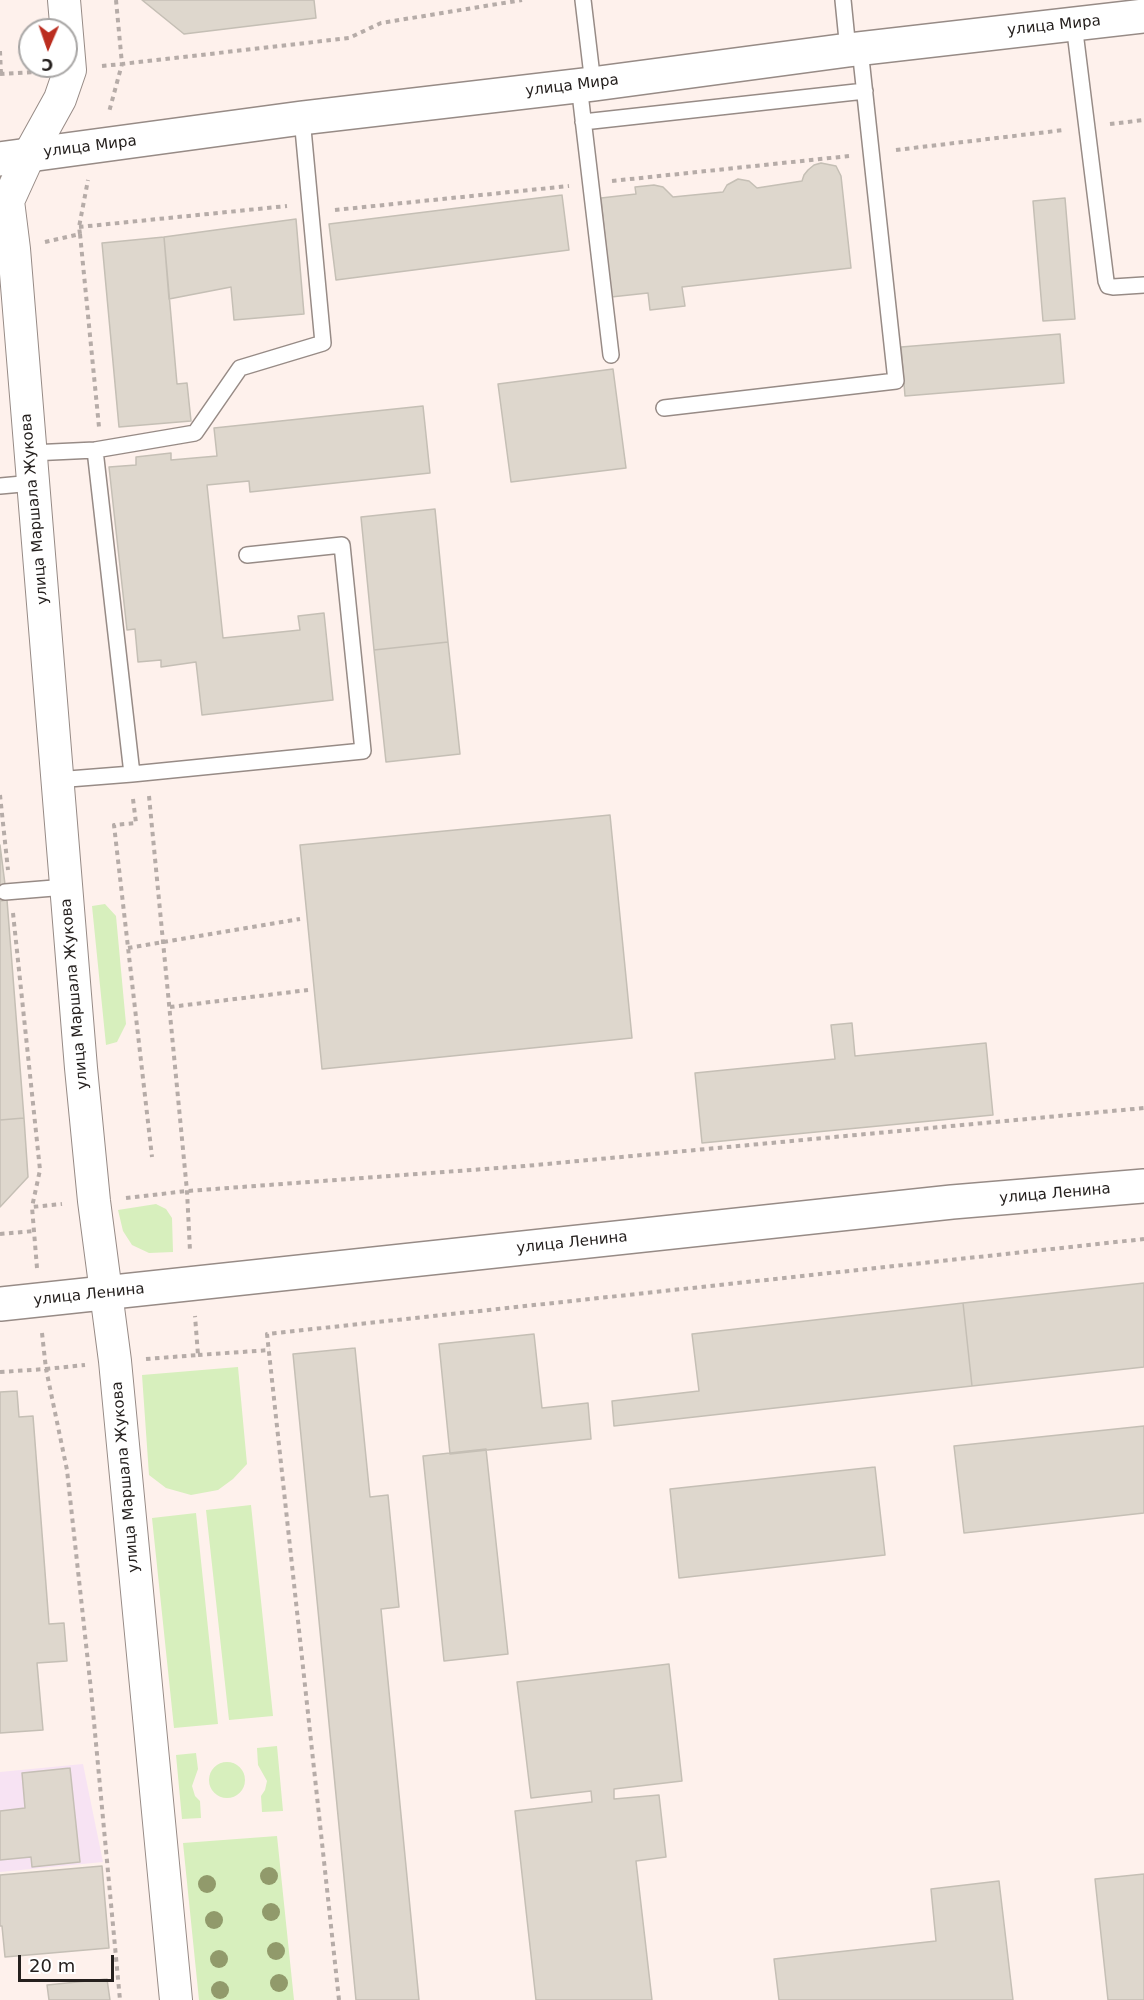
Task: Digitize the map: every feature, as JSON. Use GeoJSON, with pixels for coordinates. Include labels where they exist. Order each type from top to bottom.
{"type":"FeatureCollection","features":[{"type":"Feature","properties":{"kind":"main road","name":"улица Мира"},"geometry":{"type":"LineString","coordinates":[[15,157],[302,118],[854,49],[1144,16]]}},
{"type":"Feature","properties":{"kind":"main road","name":"улица Ленина"},"geometry":{"type":"LineString","coordinates":[[0,1304],[951,1202],[1144,1186]]}},
{"type":"Feature","properties":{"kind":"street","name":"улица Маршала Жукова"},"geometry":{"type":"LineString","coordinates":[[64,0],[70,70],[60,99],[15,157],[8,201],[14,249],[56,780],[93,1190],[115,1361],[176,2000]]}},
{"type":"Feature","properties":{"kind":"lane"},"geometry":{"type":"LineString","coordinates":[[583,0],[586,84],[583,122],[611,355]]}},
{"type":"Feature","properties":{"kind":"lane"},"geometry":{"type":"LineString","coordinates":[[664,408],[896,381],[865,92],[843,0]]}},
{"type":"Feature","properties":{"kind":"lane"},"geometry":{"type":"LineString","coordinates":[[1074,24],[1106,281],[1108,286],[1113,287],[1144,286]]}},
{"type":"Feature","properties":{"kind":"lane"},"geometry":{"type":"LineString","coordinates":[[583,122],[865,92]]}},
{"type":"Feature","properties":{"kind":"lane"},"geometry":{"type":"LineString","coordinates":[[0,486],[32,468],[95,450],[195,433],[240,368],[323,343],[302,118]]}},
{"type":"Feature","properties":{"kind":"lane"},"geometry":{"type":"LineString","coordinates":[[95,450],[132,774]]}},
{"type":"Feature","properties":{"kind":"lane"},"geometry":{"type":"LineString","coordinates":[[56,780],[363,751],[342,545],[247,555]]}},
{"type":"Feature","properties":{"kind":"lane"},"geometry":{"type":"LineString","coordinates":[[8,892],[66,887]]}},
{"type":"Feature","properties":{"kind":"path"},"geometry":{"type":"LineString","coordinates":[[116,0],[122,64],[349,38],[381,23],[522,0]]}},
{"type":"Feature","properties":{"kind":"path"},"geometry":{"type":"LineString","coordinates":[[0,51],[1,74]]}},
{"type":"Feature","properties":{"kind":"path"},"geometry":{"type":"LineString","coordinates":[[1131,122],[1144,120]]}},
{"type":"Feature","properties":{"kind":"path"},"geometry":{"type":"LineString","coordinates":[[79,227],[590,184],[1087,127]]}},
{"type":"Feature","properties":{"kind":"path"},"geometry":{"type":"LineString","coordinates":[[0,795],[8,892],[40,1170],[32,1207]]}},
{"type":"Feature","properties":{"kind":"path"},"geometry":{"type":"LineString","coordinates":[[152,1157],[114,825],[136,823],[132,797],[149,795],[187,1191],[525,1166],[1144,1108]]}},
{"type":"Feature","properties":{"kind":"path"},"geometry":{"type":"LineString","coordinates":[[128,948],[300,919]]}},
{"type":"Feature","properties":{"kind":"path"},"geometry":{"type":"LineString","coordinates":[[170,1007],[308,990]]}},
{"type":"Feature","properties":{"kind":"path"},"geometry":{"type":"LineString","coordinates":[[0,1234],[34,1231]]}},
{"type":"Feature","properties":{"kind":"path"},"geometry":{"type":"LineString","coordinates":[[339,2000],[267,1334],[1144,1239]]}},
{"type":"Feature","properties":{"kind":"path"},"geometry":{"type":"LineString","coordinates":[[198,1355],[270,1350]]}},
{"type":"Feature","properties":{"kind":"path"},"geometry":{"type":"LineString","coordinates":[[0,1372],[46,1369],[67,1470],[120,2000]]}},
{"type":"Feature","properties":{"kind":"shaded area"},"geometry":{"type":"Polygon","coordinates":[[[83,1764],[103,1862],[0,1872],[0,1772],[83,1764]]]}},
{"type":"Feature","properties":{"kind":"green space"},"geometry":{"type":"Polygon","coordinates":[[[105,904],[116,916],[126,1024],[117,1042],[106,1045],[92,906],[105,904]]]}},
{"type":"Feature","properties":{"kind":"green space"},"geometry":{"type":"Polygon","coordinates":[[[156,1204],[166,1209],[172,1218],[173,1252],[149,1253],[132,1245],[123,1231],[118,1210],[156,1204]]]}},
{"type":"Feature","properties":{"kind":"green space"},"geometry":{"type":"Polygon","coordinates":[[[238,1367],[247,1464],[233,1479],[218,1490],[191,1495],[166,1488],[149,1475],[142,1375],[238,1367]]]}},
{"type":"Feature","properties":{"kind":"green space"},"geometry":{"type":"Polygon","coordinates":[[[251,1505],[273,1716],[229,1720],[206,1510],[251,1505]]]}},
{"type":"Feature","properties":{"kind":"green space"},"geometry":{"type":"Polygon","coordinates":[[[196,1513],[218,1724],[174,1728],[152,1518],[196,1513]]]}},
{"type":"Feature","properties":{"kind":"green space"},"geometry":{"type":"Polygon","coordinates":[[[277,1746],[283,1811],[262,1812],[261,1796],[267,1781],[258,1765],[257,1748],[277,1746]]]}},
{"type":"Feature","properties":{"kind":"green space"},"geometry":{"type":"Polygon","coordinates":[[[196,1753],[198,1769],[192,1786],[195,1796],[200,1801],[201,1818],[182,1819],[176,1755],[196,1753]]]}},
{"type":"Feature","properties":{"kind":"green space"},"geometry":{"type":"Polygon","coordinates":[[[227,1762],[240,1767],[245,1780],[240,1793],[227,1798],[214,1793],[209,1780],[214,1767],[227,1762]]]}},
{"type":"Feature","properties":{"kind":"green space"},"geometry":{"type":"Polygon","coordinates":[[[277,1836],[294,2000],[199,2000],[183,1843],[277,1836]]]}},
{"type":"Feature","properties":{"kind":"building"},"geometry":{"type":"Polygon","coordinates":[[[142,0],[314,0],[316,18],[184,34],[142,0]]]}},
{"type":"Feature","properties":{"kind":"building"},"geometry":{"type":"Polygon","coordinates":[[[821,163],[836,166],[841,176],[851,268],[682,287],[685,306],[650,310],[648,293],[611,297],[601,198],[636,194],[635,187],[654,185],[663,187],[673,197],[723,192],[727,185],[738,179],[749,181],[757,188],[802,181],[808,170],[821,163]]]}},
{"type":"Feature","properties":{"kind":"building"},"geometry":{"type":"Polygon","coordinates":[[[562,195],[569,250],[336,280],[329,224],[562,195]]]}},
{"type":"Feature","properties":{"kind":"building"},"geometry":{"type":"Polygon","coordinates":[[[1065,198],[1075,319],[1043,321],[1033,201],[1065,198]]]}},
{"type":"Feature","properties":{"kind":"building"},"geometry":{"type":"Polygon","coordinates":[[[296,219],[304,314],[234,320],[231,287],[169,299],[164,237],[296,219]]]}},
{"type":"Feature","properties":{"kind":"building"},"geometry":{"type":"Polygon","coordinates":[[[164,237],[177,384],[187,383],[191,421],[119,427],[102,243],[164,237]]]}},
{"type":"Feature","properties":{"kind":"building"},"geometry":{"type":"Polygon","coordinates":[[[1060,334],[1064,383],[905,396],[901,347],[1060,334]]]}},
{"type":"Feature","properties":{"kind":"building"},"geometry":{"type":"Polygon","coordinates":[[[613,369],[626,468],[511,482],[498,384],[613,369]]]}},
{"type":"Feature","properties":{"kind":"building"},"geometry":{"type":"Polygon","coordinates":[[[423,406],[430,473],[250,492],[249,481],[207,485],[223,638],[300,630],[298,616],[324,613],[333,700],[202,715],[196,662],[161,667],[161,660],[138,662],[135,629],[127,630],[109,467],[136,465],[136,457],[171,453],[171,460],[217,456],[214,428],[423,406]]]}},
{"type":"Feature","properties":{"kind":"building"},"geometry":{"type":"Polygon","coordinates":[[[435,509],[448,642],[374,650],[361,517],[435,509]]]}},
{"type":"Feature","properties":{"kind":"building"},"geometry":{"type":"Polygon","coordinates":[[[448,642],[460,754],[386,762],[374,650],[448,642]]]}},
{"type":"Feature","properties":{"kind":"building"},"geometry":{"type":"Polygon","coordinates":[[[610,815],[632,1038],[322,1069],[300,845],[610,815]]]}},
{"type":"Feature","properties":{"kind":"building"},"geometry":{"type":"Polygon","coordinates":[[[0,845],[7,900],[0,901],[0,845]]]}},
{"type":"Feature","properties":{"kind":"building"},"geometry":{"type":"Polygon","coordinates":[[[7,900],[24,1118],[0,1120],[0,901],[7,900]]]}},
{"type":"Feature","properties":{"kind":"building"},"geometry":{"type":"Polygon","coordinates":[[[852,1023],[855,1056],[986,1043],[993,1115],[702,1143],[695,1073],[835,1059],[831,1025],[852,1023]]]}},
{"type":"Feature","properties":{"kind":"building"},"geometry":{"type":"Polygon","coordinates":[[[24,1118],[28,1177],[0,1207],[0,1120],[24,1118]]]}},
{"type":"Feature","properties":{"kind":"building"},"geometry":{"type":"Polygon","coordinates":[[[1144,1283],[1144,1367],[972,1386],[963,1303],[1144,1283]]]}},
{"type":"Feature","properties":{"kind":"building"},"geometry":{"type":"Polygon","coordinates":[[[963,1303],[972,1386],[614,1426],[612,1401],[699,1391],[692,1334],[963,1303]]]}},
{"type":"Feature","properties":{"kind":"building"},"geometry":{"type":"Polygon","coordinates":[[[534,1334],[542,1408],[588,1403],[591,1439],[450,1454],[439,1344],[534,1334]]]}},
{"type":"Feature","properties":{"kind":"building"},"geometry":{"type":"Polygon","coordinates":[[[355,1348],[370,1497],[388,1495],[399,1607],[381,1609],[419,2000],[356,2000],[293,1354],[355,1348]]]}},
{"type":"Feature","properties":{"kind":"building"},"geometry":{"type":"Polygon","coordinates":[[[17,1391],[19,1417],[33,1416],[49,1624],[64,1623],[67,1661],[37,1663],[43,1730],[0,1733],[0,1392],[17,1391]]]}},
{"type":"Feature","properties":{"kind":"building"},"geometry":{"type":"Polygon","coordinates":[[[1144,1426],[1144,1513],[964,1533],[954,1446],[1144,1426]]]}},
{"type":"Feature","properties":{"kind":"building"},"geometry":{"type":"Polygon","coordinates":[[[486,1449],[508,1654],[444,1661],[423,1456],[486,1449]]]}},
{"type":"Feature","properties":{"kind":"building"},"geometry":{"type":"Polygon","coordinates":[[[875,1467],[885,1555],[679,1578],[670,1489],[875,1467]]]}},
{"type":"Feature","properties":{"kind":"building"},"geometry":{"type":"Polygon","coordinates":[[[669,1664],[682,1781],[614,1789],[614,1799],[659,1795],[666,1857],[636,1861],[652,2000],[536,2000],[515,1811],[592,1802],[591,1791],[531,1798],[517,1682],[669,1664]]]}},
{"type":"Feature","properties":{"kind":"building"},"geometry":{"type":"Polygon","coordinates":[[[70,1768],[80,1862],[32,1867],[31,1857],[0,1860],[0,1811],[25,1808],[22,1773],[70,1768]]]}},
{"type":"Feature","properties":{"kind":"building"},"geometry":{"type":"Polygon","coordinates":[[[102,1866],[109,1948],[5,1957],[2,1926],[0,1926],[0,1875],[102,1866]]]}},
{"type":"Feature","properties":{"kind":"building"},"geometry":{"type":"Polygon","coordinates":[[[1144,1874],[1144,2000],[1108,2000],[1095,1879],[1144,1874]]]}},
{"type":"Feature","properties":{"kind":"building"},"geometry":{"type":"Polygon","coordinates":[[[999,1881],[1013,2000],[779,2000],[774,1959],[936,1941],[931,1889],[999,1881]]]}},
{"type":"Feature","properties":{"kind":"building"},"geometry":{"type":"Polygon","coordinates":[[[107,1979],[110,2000],[49,2000],[47,1985],[107,1979]]]}}]}
